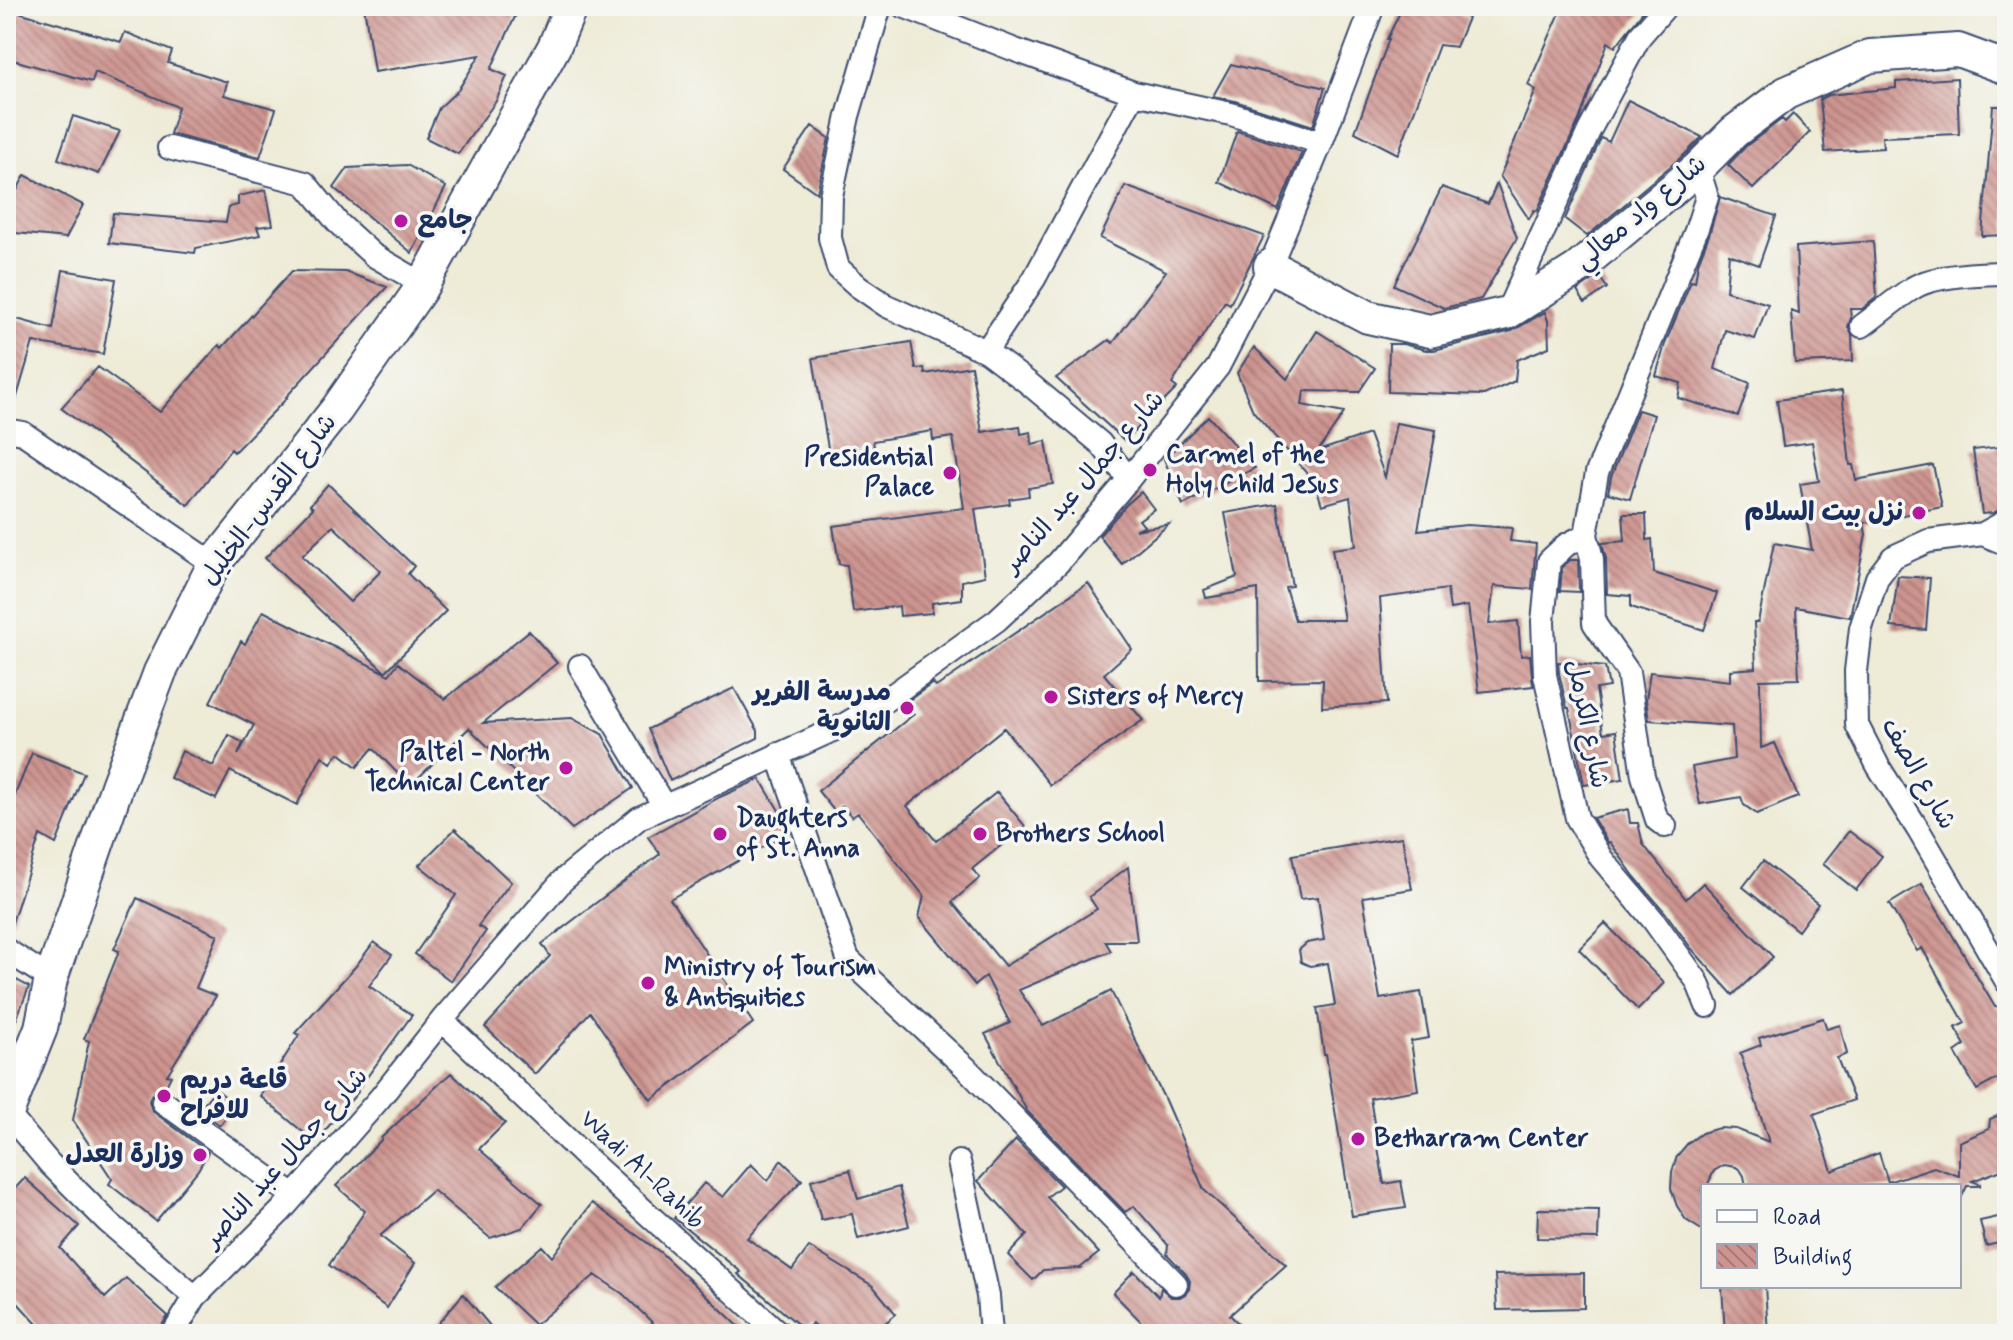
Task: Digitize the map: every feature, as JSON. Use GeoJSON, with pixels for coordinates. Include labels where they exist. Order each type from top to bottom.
{"type":"FeatureCollection","features":[{"type":"Feature","properties":{"kind":"main road","name":"شارع القدس-الخليل"},"geometry":{"type":"LineString","coordinates":[[7,1115],[41,1028],[51,979],[117,786],[160,672],[214,564],[337,409],[423,284],[554,47],[571,6]]}},
{"type":"Feature","properties":{"kind":"main road","name":"شارع واد معالي"},"geometry":{"type":"LineString","coordinates":[[1270,266],[1368,317],[1430,331],[1507,313],[1577,269],[1698,168],[1734,132],[1786,93],[1870,56],[1958,50],[2007,68]]}},
{"type":"Feature","properties":{"kind":"street"},"geometry":{"type":"LineString","coordinates":[[880,6],[848,116],[831,196],[830,238],[838,268],[887,306],[986,351],[1100,443],[1129,479]]}},
{"type":"Feature","properties":{"kind":"street"},"geometry":{"type":"LineString","coordinates":[[903,6],[1134,93],[1231,114],[1321,143]]}},
{"type":"Feature","properties":{"kind":"street","name":"شارع جمال عبد الناصر"},"geometry":{"type":"LineString","coordinates":[[173,1334],[195,1297],[294,1196],[563,880],[639,818],[844,725],[883,702],[997,620],[1058,563],[1218,367],[1270,266],[1373,6]]}},
{"type":"Feature","properties":{"kind":"street"},"geometry":{"type":"LineString","coordinates":[[1507,313],[1589,131],[1640,36],[1666,6]]}},
{"type":"Feature","properties":{"kind":"street"},"geometry":{"type":"LineString","coordinates":[[986,351],[1034,279],[1134,93]]}},
{"type":"Feature","properties":{"kind":"street"},"geometry":{"type":"LineString","coordinates":[[169,148],[305,183],[338,223],[373,255],[423,284]]}},
{"type":"Feature","properties":{"kind":"street"},"geometry":{"type":"LineString","coordinates":[[1665,826],[1657,820],[1643,776],[1628,672],[1594,623],[1592,559],[1586,535],[1597,473],[1707,197],[1698,168]]}},
{"type":"Feature","properties":{"kind":"street"},"geometry":{"type":"LineString","coordinates":[[1862,326],[1916,286],[1944,278],[2007,273]]}},
{"type":"Feature","properties":{"kind":"street"},"geometry":{"type":"LineString","coordinates":[[6,430],[23,433],[214,564]]}},
{"type":"Feature","properties":{"kind":"street"},"geometry":{"type":"LineString","coordinates":[[1983,534],[2007,521]]}},
{"type":"Feature","properties":{"kind":"street","name":"شارع الصف"},"geometry":{"type":"LineString","coordinates":[[2007,544],[1983,534],[1928,541],[1893,557],[1877,578],[1861,628],[1856,671],[1857,725],[1878,766],[2007,982]]}},
{"type":"Feature","properties":{"kind":"street","name":"شارع الكرمل"},"geometry":{"type":"LineString","coordinates":[[1586,535],[1566,545],[1549,561],[1543,622],[1545,675],[1577,818],[1601,858],[1654,921],[1697,981],[1707,1006]]}},
{"type":"Feature","properties":{"kind":"street"},"geometry":{"type":"LineString","coordinates":[[580,666],[664,806]]}},
{"type":"Feature","properties":{"kind":"street"},"geometry":{"type":"LineString","coordinates":[[778,754],[848,959],[965,1067],[1176,1284]]}},
{"type":"Feature","properties":{"kind":"street"},"geometry":{"type":"LineString","coordinates":[[6,950],[51,979]]}},
{"type":"Feature","properties":{"kind":"street","name":"Wadi Al-Rahib"},"geometry":{"type":"LineString","coordinates":[[442,1020],[777,1333]]}},
{"type":"Feature","properties":{"kind":"street"},"geometry":{"type":"LineString","coordinates":[[163,1102],[294,1196]]}},
{"type":"Feature","properties":{"kind":"street"},"geometry":{"type":"LineString","coordinates":[[7,1115],[108,1222],[195,1297]]}},
{"type":"Feature","properties":{"kind":"street"},"geometry":{"type":"LineString","coordinates":[[959,1162],[988,1296],[991,1334]]}},
{"type":"Feature","properties":{"kind":"building"},"geometry":{"type":"Polygon","coordinates":[[[364,6],[520,6],[491,69],[507,76],[496,101],[458,154],[426,138],[439,108],[458,90],[480,55],[374,72],[364,6]]]}},
{"type":"Feature","properties":{"kind":"building"},"geometry":{"type":"Polygon","coordinates":[[[1403,6],[1441,6],[1468,18],[1456,47],[1439,45],[1398,154],[1355,132],[1387,39],[1403,6]]]}},
{"type":"Feature","properties":{"kind":"building"},"geometry":{"type":"Polygon","coordinates":[[[1563,6],[1647,6],[1615,47],[1608,42],[1579,120],[1537,211],[1534,210],[1529,219],[1500,176],[1536,90],[1528,85],[1563,6]]]}},
{"type":"Feature","properties":{"kind":"building"},"geometry":{"type":"Polygon","coordinates":[[[15,11],[121,42],[125,32],[172,51],[168,63],[227,82],[224,95],[276,109],[260,157],[170,134],[178,107],[95,72],[92,82],[6,58],[6,45],[15,11]]]}},
{"type":"Feature","properties":{"kind":"building"},"geometry":{"type":"Polygon","coordinates":[[[1231,64],[1325,88],[1313,126],[1213,96],[1231,64]]]}},
{"type":"Feature","properties":{"kind":"building"},"geometry":{"type":"Polygon","coordinates":[[[1957,78],[1959,134],[1882,137],[1883,148],[1825,152],[1820,99],[1828,95],[1896,88],[1896,82],[1957,78]]]}},
{"type":"Feature","properties":{"kind":"building"},"geometry":{"type":"Polygon","coordinates":[[[1628,100],[1702,137],[1587,236],[1565,219],[1601,138],[1609,142],[1628,100]]]}},
{"type":"Feature","properties":{"kind":"building"},"geometry":{"type":"Polygon","coordinates":[[[1993,106],[2007,106],[2007,235],[1982,236],[1993,106]]]}},
{"type":"Feature","properties":{"kind":"building"},"geometry":{"type":"Polygon","coordinates":[[[1793,114],[1810,132],[1753,189],[1728,165],[1746,146],[1793,114]]]}},
{"type":"Feature","properties":{"kind":"building"},"geometry":{"type":"Polygon","coordinates":[[[73,116],[120,131],[99,174],[58,159],[73,116]]]}},
{"type":"Feature","properties":{"kind":"building"},"geometry":{"type":"Polygon","coordinates":[[[812,126],[829,138],[817,193],[783,169],[812,126]]]}},
{"type":"Feature","properties":{"kind":"building"},"geometry":{"type":"Polygon","coordinates":[[[1237,131],[1302,152],[1278,210],[1219,182],[1237,131]]]}},
{"type":"Feature","properties":{"kind":"building","name":"جامع"},"geometry":{"type":"Polygon","coordinates":[[[407,165],[446,187],[412,253],[334,188],[348,168],[407,165]]]}},
{"type":"Feature","properties":{"kind":"building"},"geometry":{"type":"Polygon","coordinates":[[[25,175],[83,205],[66,238],[6,232],[6,211],[25,175]]]}},
{"type":"Feature","properties":{"kind":"building"},"geometry":{"type":"Polygon","coordinates":[[[1497,183],[1517,238],[1481,299],[1444,308],[1394,285],[1442,187],[1488,204],[1497,183]]]}},
{"type":"Feature","properties":{"kind":"building"},"geometry":{"type":"Polygon","coordinates":[[[1125,186],[1264,236],[1230,304],[1225,301],[1172,384],[1177,388],[1125,441],[1056,378],[1109,340],[1113,343],[1166,271],[1100,238],[1125,186]]]}},
{"type":"Feature","properties":{"kind":"building"},"geometry":{"type":"Polygon","coordinates":[[[266,190],[273,225],[257,227],[260,235],[196,248],[195,253],[109,243],[113,213],[226,222],[229,207],[238,205],[238,196],[266,190]]]}},
{"type":"Feature","properties":{"kind":"building"},"geometry":{"type":"Polygon","coordinates":[[[1720,197],[1776,216],[1759,265],[1729,254],[1726,291],[1768,304],[1755,339],[1725,330],[1715,369],[1750,383],[1738,416],[1678,398],[1681,383],[1656,376],[1665,344],[1691,281],[1695,282],[1698,263],[1720,197]]]}},
{"type":"Feature","properties":{"kind":"building"},"geometry":{"type":"Polygon","coordinates":[[[1873,241],[1877,297],[1862,309],[1850,309],[1848,327],[1852,335],[1853,361],[1795,363],[1791,311],[1799,314],[1796,247],[1873,241]]]}},
{"type":"Feature","properties":{"kind":"building"},"geometry":{"type":"Polygon","coordinates":[[[63,270],[116,279],[103,354],[33,342],[11,417],[6,416],[6,316],[53,329],[63,270]]]}},
{"type":"Feature","properties":{"kind":"building"},"geometry":{"type":"Polygon","coordinates":[[[292,271],[346,272],[387,287],[287,398],[234,452],[231,449],[188,505],[61,408],[98,367],[160,412],[219,345],[222,348],[292,271]]]}},
{"type":"Feature","properties":{"kind":"building"},"geometry":{"type":"Polygon","coordinates":[[[1599,276],[1607,288],[1585,303],[1577,291],[1599,276]]]}},
{"type":"Feature","properties":{"kind":"building"},"geometry":{"type":"Polygon","coordinates":[[[1545,312],[1549,347],[1517,360],[1515,381],[1484,395],[1388,392],[1389,344],[1434,350],[1512,331],[1545,312]]]}},
{"type":"Feature","properties":{"kind":"building"},"geometry":{"type":"Polygon","coordinates":[[[1317,331],[1375,368],[1359,392],[1304,391],[1302,405],[1344,413],[1318,451],[1369,434],[1385,477],[1396,423],[1436,430],[1418,530],[1467,525],[1512,528],[1510,541],[1536,544],[1532,589],[1494,586],[1489,624],[1518,621],[1521,656],[1530,655],[1533,686],[1479,692],[1468,606],[1450,609],[1447,589],[1380,598],[1387,703],[1322,707],[1323,680],[1259,681],[1258,589],[1206,598],[1204,590],[1237,577],[1225,513],[1277,504],[1292,586],[1285,587],[1295,620],[1344,620],[1332,549],[1356,546],[1350,497],[1322,505],[1315,483],[1253,411],[1237,373],[1254,347],[1287,379],[1317,331]]]}},
{"type":"Feature","properties":{"kind":"building"},"geometry":{"type":"Polygon","coordinates":[[[911,342],[916,369],[924,368],[925,374],[971,366],[982,432],[1020,426],[1021,434],[1031,432],[1032,444],[1046,441],[1053,484],[1028,488],[1029,496],[1009,499],[1010,504],[975,509],[985,576],[962,581],[962,599],[932,603],[932,613],[900,616],[899,606],[853,612],[847,565],[839,564],[833,526],[964,508],[953,437],[933,440],[932,431],[873,441],[874,447],[829,454],[813,358],[911,342]]]}},
{"type":"Feature","properties":{"kind":"building"},"geometry":{"type":"Polygon","coordinates":[[[1842,391],[1850,465],[1853,465],[1856,480],[1933,465],[1942,507],[1864,523],[1866,534],[1850,617],[1796,607],[1799,679],[1760,680],[1761,748],[1775,743],[1798,797],[1757,814],[1744,805],[1741,797],[1700,804],[1692,767],[1734,759],[1732,726],[1649,720],[1646,700],[1650,672],[1730,681],[1730,670],[1756,668],[1754,622],[1758,622],[1774,543],[1812,550],[1800,484],[1819,481],[1812,442],[1783,446],[1777,400],[1842,391]]]}},
{"type":"Feature","properties":{"kind":"building"},"geometry":{"type":"Polygon","coordinates":[[[1638,410],[1654,415],[1630,499],[1608,493],[1611,477],[1638,410]]]}},
{"type":"Feature","properties":{"kind":"building"},"geometry":{"type":"Polygon","coordinates":[[[1208,416],[1255,468],[1183,505],[1164,459],[1208,416]]]}},
{"type":"Feature","properties":{"kind":"building"},"geometry":{"type":"Polygon","coordinates":[[[2007,446],[2007,493],[2001,493],[2004,508],[1982,514],[1973,450],[2007,446]]]}},
{"type":"Feature","properties":{"kind":"building"},"geometry":{"type":"Polygon","coordinates":[[[328,484],[414,566],[408,574],[446,611],[385,672],[265,558],[313,508],[310,505],[328,484]],[[333,526],[302,556],[350,602],[381,571],[333,526]]]}},
{"type":"Feature","properties":{"kind":"building"},"geometry":{"type":"Polygon","coordinates":[[[1141,492],[1154,509],[1139,520],[1144,526],[1135,530],[1169,524],[1122,564],[1099,536],[1141,492]]]}},
{"type":"Feature","properties":{"kind":"building"},"geometry":{"type":"Polygon","coordinates":[[[1623,514],[1646,514],[1647,540],[1652,539],[1654,573],[1717,593],[1704,630],[1631,607],[1631,596],[1607,594],[1606,559],[1602,543],[1625,541],[1623,514]]]}},
{"type":"Feature","properties":{"kind":"building"},"geometry":{"type":"Polygon","coordinates":[[[1570,560],[1578,560],[1579,592],[1560,591],[1562,568],[1570,560]]]}},
{"type":"Feature","properties":{"kind":"building"},"geometry":{"type":"Polygon","coordinates":[[[1898,576],[1930,578],[1926,630],[1891,627],[1898,576]]]}},
{"type":"Feature","properties":{"kind":"building"},"geometry":{"type":"Polygon","coordinates":[[[1088,583],[1132,649],[1104,674],[1143,720],[1050,785],[1004,728],[907,806],[936,841],[997,792],[1025,826],[972,869],[980,878],[952,902],[1005,966],[1097,909],[1089,897],[1128,867],[1137,941],[1105,941],[1111,951],[1019,990],[1043,1026],[1111,991],[1164,1098],[1204,1190],[1286,1265],[1230,1315],[1249,1334],[1153,1334],[1113,1293],[1134,1271],[1159,1297],[1161,1288],[1171,1297],[1180,1297],[1189,1289],[1190,1281],[1167,1254],[1168,1245],[1134,1206],[1125,1212],[1027,1111],[985,1034],[1010,1023],[986,976],[975,985],[919,917],[924,896],[858,813],[852,817],[843,806],[835,812],[818,791],[914,714],[905,703],[933,683],[936,687],[1088,583]]]}},
{"type":"Feature","properties":{"kind":"building"},"geometry":{"type":"Polygon","coordinates":[[[263,611],[389,675],[398,663],[445,699],[529,631],[557,663],[483,723],[572,718],[602,734],[633,788],[572,829],[469,728],[410,786],[373,748],[357,767],[339,753],[331,763],[322,756],[297,805],[230,771],[216,799],[170,778],[182,751],[213,766],[229,735],[243,743],[238,755],[254,725],[210,702],[241,641],[245,644],[263,611]]]}},
{"type":"Feature","properties":{"kind":"building"},"geometry":{"type":"Polygon","coordinates":[[[1558,662],[1605,667],[1609,687],[1596,689],[1603,733],[1616,731],[1623,779],[1584,785],[1558,662]]]}},
{"type":"Feature","properties":{"kind":"building"},"geometry":{"type":"Polygon","coordinates":[[[734,688],[758,731],[758,738],[670,781],[648,729],[734,688]]]}},
{"type":"Feature","properties":{"kind":"building"},"geometry":{"type":"Polygon","coordinates":[[[32,753],[84,773],[56,844],[40,835],[10,929],[6,928],[6,817],[32,753]]]}},
{"type":"Feature","properties":{"kind":"building","name":"Ministry of Tourism & Antiquities"},"geometry":{"type":"Polygon","coordinates":[[[760,779],[790,832],[670,899],[753,1023],[651,1100],[590,1012],[535,1074],[485,1027],[550,956],[542,944],[660,854],[648,837],[720,797],[760,779]]]}},
{"type":"Feature","properties":{"kind":"building"},"geometry":{"type":"Polygon","coordinates":[[[1628,809],[1630,823],[1638,823],[1643,844],[1686,899],[1703,883],[1773,957],[1733,995],[1634,876],[1593,818],[1628,809]]]}},
{"type":"Feature","properties":{"kind":"building"},"geometry":{"type":"Polygon","coordinates":[[[455,829],[511,882],[478,926],[486,931],[451,981],[415,954],[456,895],[419,865],[455,829]]]}},
{"type":"Feature","properties":{"kind":"building"},"geometry":{"type":"Polygon","coordinates":[[[1849,831],[1882,856],[1856,890],[1823,864],[1849,831]]]}},
{"type":"Feature","properties":{"kind":"building"},"geometry":{"type":"Polygon","coordinates":[[[1402,837],[1412,889],[1363,897],[1380,999],[1421,992],[1429,1038],[1411,1041],[1418,1090],[1370,1098],[1384,1184],[1401,1181],[1406,1208],[1352,1216],[1317,1008],[1335,1005],[1328,963],[1310,966],[1301,962],[1299,950],[1307,943],[1324,940],[1318,897],[1300,899],[1292,855],[1402,837]]]}},
{"type":"Feature","properties":{"kind":"building"},"geometry":{"type":"Polygon","coordinates":[[[1763,861],[1818,904],[1798,931],[1743,887],[1763,861]]]}},
{"type":"Feature","properties":{"kind":"building"},"geometry":{"type":"Polygon","coordinates":[[[1922,884],[2007,1022],[2007,1074],[1977,1090],[1955,1052],[1965,1045],[1955,1028],[1965,1023],[1922,948],[1917,951],[1889,904],[1922,884]]]}},
{"type":"Feature","properties":{"kind":"building"},"geometry":{"type":"Polygon","coordinates":[[[137,898],[218,935],[196,988],[216,996],[167,1075],[171,1076],[165,1088],[157,1090],[149,1101],[155,1113],[208,1152],[198,1170],[156,1221],[109,1184],[112,1179],[73,1120],[89,1041],[84,1039],[119,951],[114,949],[137,898]]]}},
{"type":"Feature","properties":{"kind":"building"},"geometry":{"type":"Polygon","coordinates":[[[1605,923],[1664,983],[1638,1010],[1579,949],[1605,923]]]}},
{"type":"Feature","properties":{"kind":"building"},"geometry":{"type":"Polygon","coordinates":[[[374,942],[392,955],[369,986],[412,1015],[358,1092],[315,1142],[260,1096],[299,1035],[295,1033],[374,942]]]}},
{"type":"Feature","properties":{"kind":"building"},"geometry":{"type":"Polygon","coordinates":[[[6,974],[29,987],[7,1043],[6,1043],[6,974]]]}},
{"type":"Feature","properties":{"kind":"building"},"geometry":{"type":"Polygon","coordinates":[[[1823,1018],[1827,1029],[1840,1025],[1847,1054],[1837,1058],[1854,1100],[1814,1114],[1832,1171],[1879,1153],[1888,1182],[1934,1167],[1959,1176],[1959,1142],[1989,1129],[1990,1119],[2007,1112],[2007,1168],[1972,1181],[1980,1186],[1967,1186],[1961,1198],[1961,1184],[1746,1184],[1741,1171],[1724,1165],[1714,1171],[1708,1184],[1701,1184],[1701,1230],[1686,1220],[1677,1206],[1671,1189],[1672,1172],[1677,1156],[1702,1133],[1719,1128],[1736,1129],[1769,1142],[1740,1053],[1761,1045],[1759,1038],[1823,1018]]]}},
{"type":"Feature","properties":{"kind":"building"},"geometry":{"type":"Polygon","coordinates":[[[451,1073],[505,1123],[479,1149],[542,1204],[522,1228],[490,1238],[433,1190],[380,1236],[415,1263],[387,1308],[329,1265],[365,1211],[336,1186],[381,1138],[451,1073]]]}},
{"type":"Feature","properties":{"kind":"building"},"geometry":{"type":"Polygon","coordinates":[[[216,1089],[235,1105],[220,1125],[198,1110],[216,1089]]]}},
{"type":"Feature","properties":{"kind":"building"},"geometry":{"type":"Polygon","coordinates":[[[1016,1140],[1061,1186],[1047,1197],[1099,1253],[1080,1268],[1043,1270],[1033,1280],[1008,1255],[1027,1235],[978,1181],[1016,1140]]]}},
{"type":"Feature","properties":{"kind":"building"},"geometry":{"type":"Polygon","coordinates":[[[781,1160],[802,1180],[747,1238],[792,1270],[809,1247],[873,1286],[896,1314],[884,1324],[892,1334],[821,1334],[812,1323],[806,1331],[738,1274],[741,1272],[674,1218],[704,1183],[723,1197],[751,1164],[768,1181],[781,1160]]]}},
{"type":"Feature","properties":{"kind":"building"},"geometry":{"type":"Polygon","coordinates":[[[850,1170],[858,1199],[899,1187],[909,1226],[858,1239],[852,1214],[821,1220],[811,1180],[850,1170]]]}},
{"type":"Feature","properties":{"kind":"building"},"geometry":{"type":"Polygon","coordinates":[[[25,1178],[79,1226],[60,1248],[105,1298],[126,1278],[168,1316],[156,1334],[46,1334],[6,1290],[6,1198],[25,1178]]]}},
{"type":"Feature","properties":{"kind":"building"},"geometry":{"type":"Polygon","coordinates":[[[592,1203],[660,1252],[747,1334],[664,1334],[623,1294],[595,1275],[535,1325],[495,1287],[542,1246],[552,1257],[592,1203]]]}},
{"type":"Feature","properties":{"kind":"building"},"geometry":{"type":"Polygon","coordinates":[[[1538,1209],[1599,1210],[1598,1239],[1537,1238],[1538,1209]]]}},
{"type":"Feature","properties":{"kind":"building"},"geometry":{"type":"Polygon","coordinates":[[[2007,1215],[2007,1241],[1986,1246],[1980,1221],[2007,1215]]]}},
{"type":"Feature","properties":{"kind":"building"},"geometry":{"type":"Polygon","coordinates":[[[1584,1273],[1584,1308],[1497,1310],[1495,1275],[1584,1273]]]}},
{"type":"Feature","properties":{"kind":"building"},"geometry":{"type":"Polygon","coordinates":[[[1722,1288],[1765,1288],[1768,1334],[1725,1334],[1722,1288]]]}},
{"type":"Feature","properties":{"kind":"building"},"geometry":{"type":"Polygon","coordinates":[[[463,1294],[497,1334],[429,1334],[463,1294]]]}},
{"type":"Feature","properties":{"kind":"place","name":"جامع"},"geometry":{"type":"Point","coordinates":[401,221]}},
{"type":"Feature","properties":{"kind":"place","name":"Carmel of the Holy Child Jesus"},"geometry":{"type":"Point","coordinates":[1150,470]}},
{"type":"Feature","properties":{"kind":"place","name":"Presidential Palace"},"geometry":{"type":"Point","coordinates":[950,473]}},
{"type":"Feature","properties":{"kind":"place","name":"نزل بيت السلام"},"geometry":{"type":"Point","coordinates":[1919,513]}},
{"type":"Feature","properties":{"kind":"place","name":"Sisters of Mercy"},"geometry":{"type":"Point","coordinates":[1051,697]}},
{"type":"Feature","properties":{"kind":"place","name":"مدرسة الفرير الثانوية"},"geometry":{"type":"Point","coordinates":[907,708]}},
{"type":"Feature","properties":{"kind":"place","name":"Paltel - North Technical Center"},"geometry":{"type":"Point","coordinates":[566,768]}},
{"type":"Feature","properties":{"kind":"place","name":"Daughters of St. Anna"},"geometry":{"type":"Point","coordinates":[720,834]}},
{"type":"Feature","properties":{"kind":"place","name":"Brothers School"},"geometry":{"type":"Point","coordinates":[980,834]}},
{"type":"Feature","properties":{"kind":"place","name":"Ministry of Tourism & Antiquities"},"geometry":{"type":"Point","coordinates":[648,983]}},
{"type":"Feature","properties":{"kind":"place","name":"قاعة دريم للافراح"},"geometry":{"type":"Point","coordinates":[164,1096]}},
{"type":"Feature","properties":{"kind":"place","name":"Betharram Center"},"geometry":{"type":"Point","coordinates":[1358,1139]}},
{"type":"Feature","properties":{"kind":"place","name":"وزارة العدل"},"geometry":{"type":"Point","coordinates":[200,1155]}}]}
